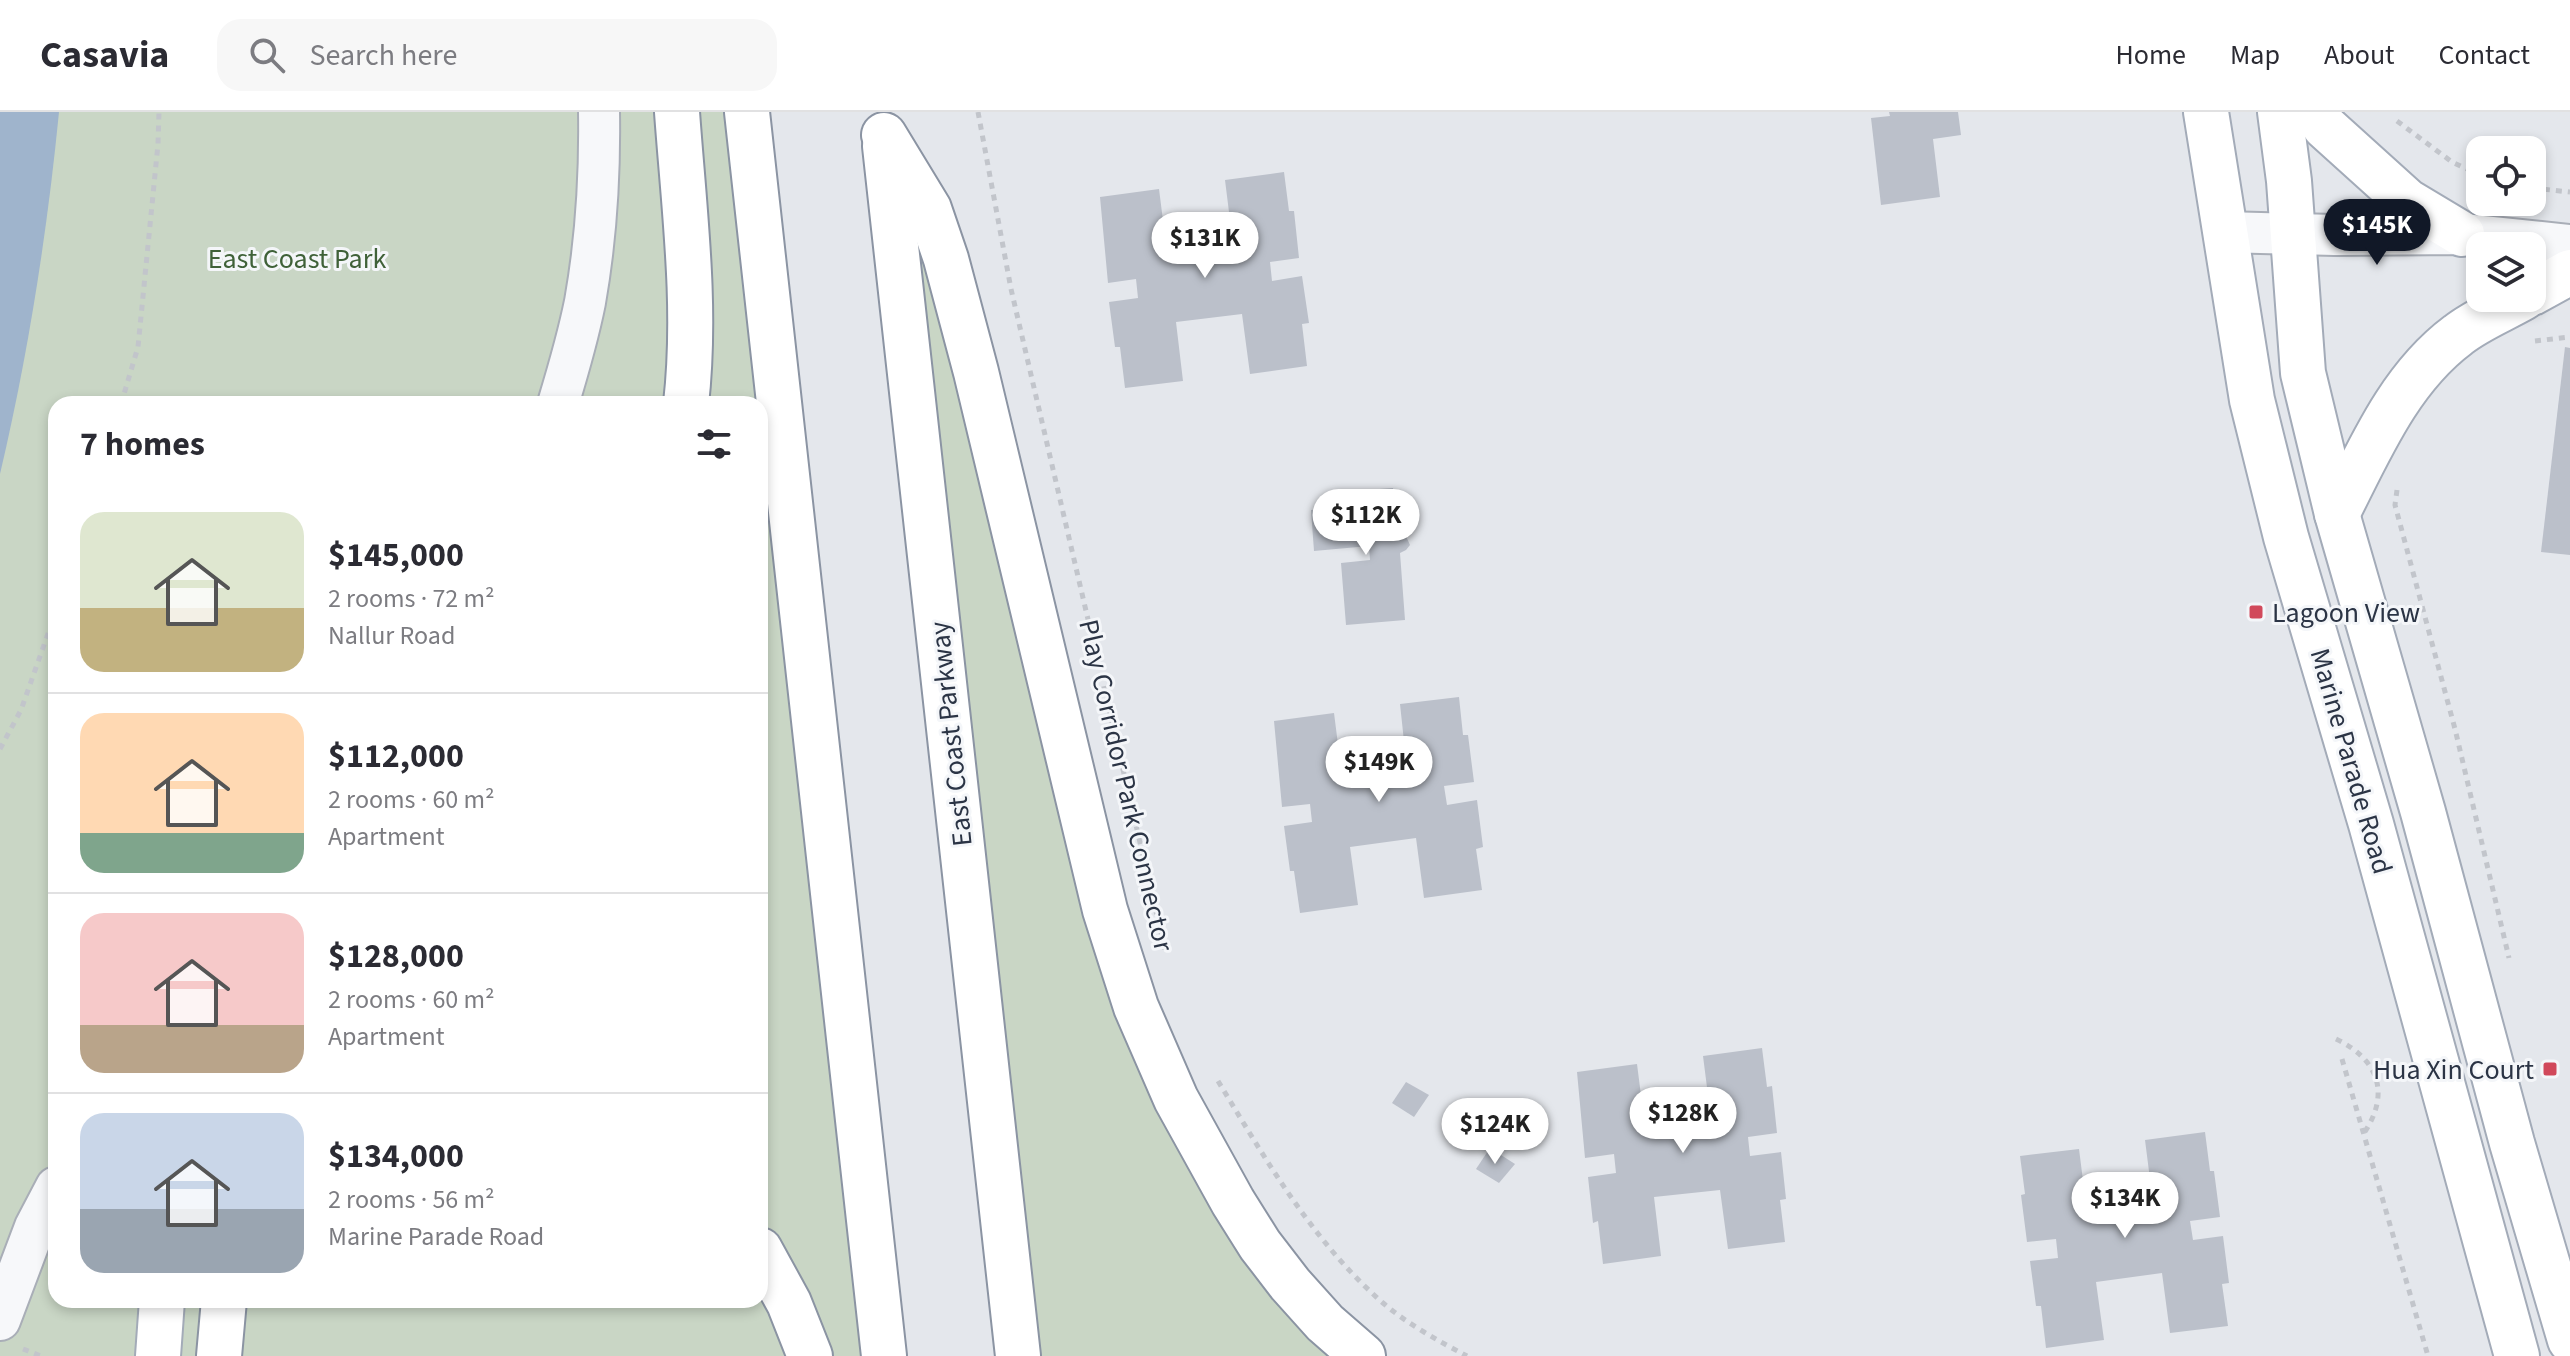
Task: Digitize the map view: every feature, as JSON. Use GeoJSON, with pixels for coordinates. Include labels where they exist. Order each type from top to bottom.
{"type":"FeatureCollection","features":[{"type":"Feature","properties":{"kind":"main road"},"geometry":{"type":"LineString","coordinates":[[677,112],[690,283],[687,396]]}},
{"type":"Feature","properties":{"kind":"main road"},"geometry":{"type":"LineString","coordinates":[[747,112],[884,1356]]}},
{"type":"Feature","properties":{"kind":"main road","name":"Marine Parade Road"},"geometry":{"type":"LineString","coordinates":[[2206,112],[2252,400],[2286,537],[2371,824],[2517,1356]]}},
{"type":"Feature","properties":{"kind":"main road","name":"Marine Parade Road"},"geometry":{"type":"LineString","coordinates":[[2280,112],[2303,373],[2337,514],[2570,1340]]}},
{"type":"Feature","properties":{"kind":"main road"},"geometry":{"type":"LineString","coordinates":[[2315,112],[2325,127],[2407,201],[2462,234]]}},
{"type":"Feature","properties":{"kind":"main road"},"geometry":{"type":"LineString","coordinates":[[882,124],[929,209],[946,259],[1105,910],[1136,1007],[1176,1099],[1260,1245],[1325,1323],[1363,1356]]}},
{"type":"Feature","properties":{"kind":"main road","name":"East Coast Parkway"},"geometry":{"type":"LineString","coordinates":[[882,124],[1018,1356]]}},
{"type":"Feature","properties":{"kind":"main road"},"geometry":{"type":"LineString","coordinates":[[2546,285],[2570,272]]}},
{"type":"Feature","properties":{"kind":"main road"},"geometry":{"type":"LineString","coordinates":[[2337,514],[2387,417],[2425,366],[2458,335],[2498,312]]}},
{"type":"Feature","properties":{"kind":"main road"},"geometry":{"type":"LineString","coordinates":[[768,1265],[789,1303],[810,1356]]}},
{"type":"Feature","properties":{"kind":"main road"},"geometry":{"type":"LineString","coordinates":[[158,1356],[161,1308]]}},
{"type":"Feature","properties":{"kind":"main road"},"geometry":{"type":"LineString","coordinates":[[219,1356],[223,1308]]}},
{"type":"Feature","properties":{"kind":"street"},"geometry":{"type":"LineString","coordinates":[[560,396],[584,304],[593,252],[599,112]]}},
{"type":"Feature","properties":{"kind":"street"},"geometry":{"type":"LineString","coordinates":[[2224,232],[2462,234],[2570,245]]}},
{"type":"Feature","properties":{"kind":"street"},"geometry":{"type":"LineString","coordinates":[[10,1334],[35,1227],[48,1202]]}},
{"type":"Feature","properties":{"kind":"path"},"geometry":{"type":"LineString","coordinates":[[123,396],[138,347],[159,112]]}},
{"type":"Feature","properties":{"kind":"path","name":"Play Corridor Park Connector"},"geometry":{"type":"LineString","coordinates":[[978,112],[1011,289],[1170,969]]}},
{"type":"Feature","properties":{"kind":"path"},"geometry":{"type":"LineString","coordinates":[[2397,121],[2452,162],[2466,168]]}},
{"type":"Feature","properties":{"kind":"path"},"geometry":{"type":"LineString","coordinates":[[2546,189],[2570,192]]}},
{"type":"Feature","properties":{"kind":"path"},"geometry":{"type":"LineString","coordinates":[[2533,341],[2570,337]]}},
{"type":"Feature","properties":{"kind":"path"},"geometry":{"type":"LineString","coordinates":[[2398,479],[2395,505],[2455,729],[2513,973]]}},
{"type":"Feature","properties":{"kind":"path"},"geometry":{"type":"LineString","coordinates":[[0,749],[21,710],[48,634]]}},
{"type":"Feature","properties":{"kind":"path"},"geometry":{"type":"LineString","coordinates":[[2336,1039],[2356,1049],[2370,1065],[2377,1084],[2379,1097],[2375,1117],[2364,1134]]}},
{"type":"Feature","properties":{"kind":"path"},"geometry":{"type":"LineString","coordinates":[[2342,1059],[2428,1356]]}},
{"type":"Feature","properties":{"kind":"path"},"geometry":{"type":"LineString","coordinates":[[1210,1069],[1261,1153],[1325,1245],[1385,1305],[1467,1356]]}},
{"type":"Feature","properties":{"kind":"path"},"geometry":{"type":"LineString","coordinates":[[10,1334],[41,1356]]}},
{"type":"Feature","properties":{"kind":"green space","name":"East Coast Park"},"geometry":{"type":"Polygon","coordinates":[[[0,112],[748,112],[885,1356],[0,1356],[0,112]]]}},
{"type":"Feature","properties":{"kind":"green space"},"geometry":{"type":"Polygon","coordinates":[[[885,139],[928,209],[1155,1053],[1362,1356],[1019,1356],[885,139]]]}},
{"type":"Feature","properties":{"kind":"water"},"geometry":{"type":"Polygon","coordinates":[[[0,112],[59,112],[36,294],[0,474],[0,112]]]}},
{"type":"Feature","properties":{"kind":"building"},"geometry":{"type":"Polygon","coordinates":[[[1889,112],[1958,112],[1961,135],[1933,139],[1940,197],[1881,205],[1871,118],[1890,116],[1889,112]]]}},
{"type":"Feature","properties":{"kind":"building"},"geometry":{"type":"Polygon","coordinates":[[[1284,172],[1289,211],[1294,211],[1299,258],[1270,262],[1272,281],[1302,276],[1309,323],[1302,324],[1307,366],[1250,374],[1242,314],[1176,322],[1183,381],[1125,388],[1120,347],[1115,347],[1109,302],[1138,298],[1136,279],[1108,283],[1100,197],[1159,189],[1166,244],[1232,236],[1225,180],[1284,172]]]}},
{"type":"Feature","properties":{"kind":"building"},"geometry":{"type":"Polygon","coordinates":[[[2565,347],[2570,348],[2570,555],[2541,552],[2565,347]]]}},
{"type":"Feature","properties":{"kind":"building"},"geometry":{"type":"Polygon","coordinates":[[[1393,488],[1396,520],[1385,521],[1386,533],[1405,534],[1410,545],[1400,553],[1405,620],[1346,625],[1341,563],[1370,560],[1369,546],[1314,551],[1311,510],[1367,505],[1366,490],[1393,488]]]}},
{"type":"Feature","properties":{"kind":"building"},"geometry":{"type":"Polygon","coordinates":[[[1459,697],[1463,735],[1468,735],[1474,782],[1444,786],[1447,805],[1477,800],[1483,847],[1476,849],[1482,890],[1424,898],[1416,838],[1350,847],[1358,905],[1300,913],[1284,826],[1312,822],[1310,804],[1282,807],[1274,721],[1334,713],[1341,768],[1406,760],[1400,704],[1459,697]]]}},
{"type":"Feature","properties":{"kind":"building"},"geometry":{"type":"Polygon","coordinates":[[[1762,1048],[1767,1087],[1772,1086],[1777,1133],[1748,1137],[1750,1156],[1781,1152],[1786,1199],[1780,1200],[1785,1242],[1728,1249],[1720,1190],[1654,1197],[1661,1256],[1603,1264],[1598,1221],[1593,1223],[1588,1177],[1616,1173],[1614,1154],[1585,1158],[1577,1072],[1637,1064],[1644,1119],[1710,1111],[1703,1056],[1762,1048]]]}},
{"type":"Feature","properties":{"kind":"building"},"geometry":{"type":"Polygon","coordinates":[[[1406,1082],[1429,1095],[1414,1117],[1392,1103],[1406,1082]]]}},
{"type":"Feature","properties":{"kind":"building"},"geometry":{"type":"Polygon","coordinates":[[[2205,1132],[2220,1217],[2190,1221],[2193,1240],[2223,1236],[2229,1283],[2222,1284],[2228,1326],[2170,1333],[2162,1273],[2096,1282],[2104,1340],[2046,1348],[2041,1306],[2036,1306],[2030,1261],[2058,1258],[2056,1239],[2027,1242],[2020,1156],[2079,1149],[2086,1204],[2152,1195],[2145,1140],[2205,1132]]]}},
{"type":"Feature","properties":{"kind":"building"},"geometry":{"type":"Polygon","coordinates":[[[1490,1148],[1515,1164],[1499,1183],[1476,1169],[1490,1148]]]}},
{"type":"Feature","properties":{"kind":"place","name":"Lagoon View"},"geometry":{"type":"Point","coordinates":[2256,612]}},
{"type":"Feature","properties":{"kind":"place","name":"Hua Xin Court"},"geometry":{"type":"Point","coordinates":[2550,1069]}}]}
